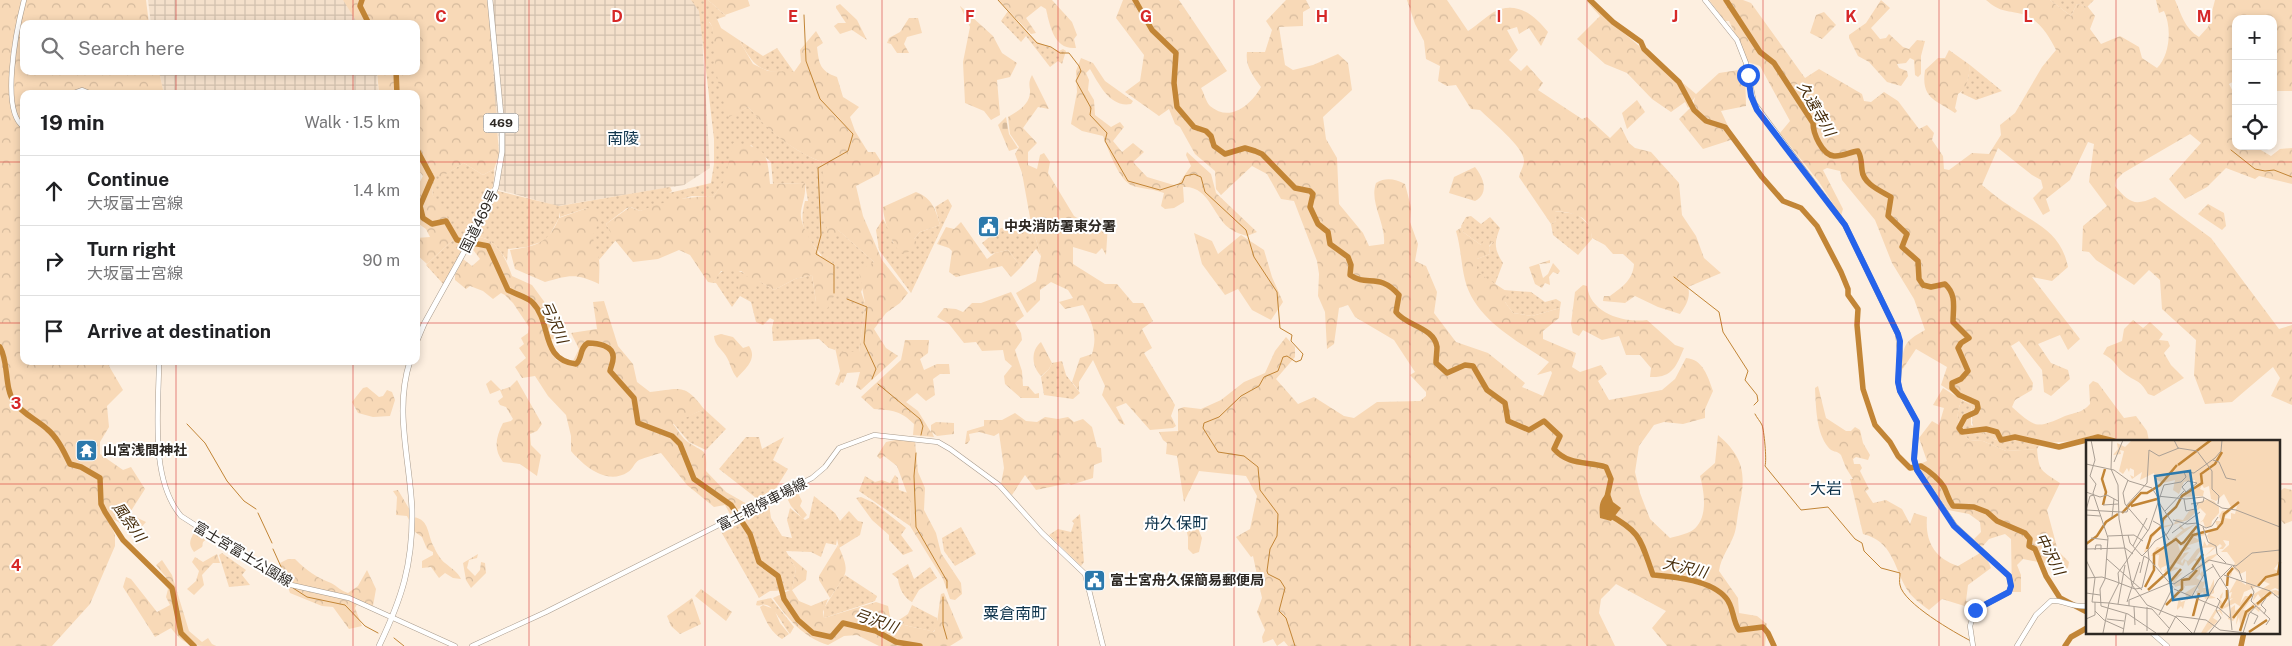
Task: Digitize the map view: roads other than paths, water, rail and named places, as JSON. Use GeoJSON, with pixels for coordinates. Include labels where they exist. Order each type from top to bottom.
{"type":"FeatureCollection","features":[{"type":"Feature","properties":{"kind":"highway","name":"国道469号"},"geometry":{"type":"LineString","coordinates":[[420,333],[496,187],[502,152],[502,126],[490,0]]}},
{"type":"Feature","properties":{"kind":"highway"},"geometry":{"type":"LineString","coordinates":[[379,646],[402,595],[411,542],[412,510],[402,417],[404,388],[409,365]]}},
{"type":"Feature","properties":{"kind":"main road"},"geometry":{"type":"LineString","coordinates":[[6,71],[24,0]]}},
{"type":"Feature","properties":{"kind":"main road"},"geometry":{"type":"LineString","coordinates":[[1706,0],[1737,40],[1746,63],[1754,104],[1845,225],[1898,334],[1900,341],[1899,387],[1917,422],[1916,468],[1954,526],[2009,576],[2011,586],[2009,592],[1975,610],[1970,622],[1973,646]]}},
{"type":"Feature","properties":{"kind":"main road"},"geometry":{"type":"LineString","coordinates":[[7,113],[12,120],[20,125]]}},
{"type":"Feature","properties":{"kind":"main road","name":"富士宮富士公園線"},"geometry":{"type":"LineString","coordinates":[[159,365],[160,470],[175,507],[181,516],[287,584],[343,596],[455,646]]}},
{"type":"Feature","properties":{"kind":"main road","name":"富士根停車場線"},"geometry":{"type":"LineString","coordinates":[[472,646],[546,612],[812,478],[825,467],[839,448],[858,439],[885,435],[938,442],[999,485],[1042,533],[1085,574],[1103,646]]}},
{"type":"Feature","properties":{"kind":"main road"},"geometry":{"type":"LineString","coordinates":[[2017,646],[2036,615],[2051,601],[2077,607],[2086,606]]}},
{"type":"Feature","properties":{"kind":"main road"},"geometry":{"type":"LineString","coordinates":[[2153,634],[2167,646]]}},
{"type":"Feature","properties":{"kind":"waterway","name":"弓沢川"},"geometry":{"type":"LineString","coordinates":[[362,0],[360,6],[367,20]]}},
{"type":"Feature","properties":{"kind":"waterway"},"geometry":{"type":"LineString","coordinates":[[998,0],[1037,43],[1051,47],[1060,53],[1069,53],[1079,66],[1081,71],[1076,81],[1091,108],[1090,115],[1107,133],[1105,141],[1128,181],[1160,190],[1182,183],[1185,176],[1194,174],[1201,177],[1205,192],[1246,230],[1254,257],[1277,292],[1280,328],[1292,335],[1291,341],[1303,354],[1301,360],[1296,362],[1287,356],[1283,357],[1278,371],[1264,377],[1259,386],[1241,396],[1219,417],[1204,423],[1203,428],[1218,452],[1244,456],[1258,467],[1260,490],[1278,514],[1277,536],[1270,549],[1267,571],[1268,574],[1280,580],[1285,588],[1279,611],[1286,618],[1295,646]]}},
{"type":"Feature","properties":{"kind":"waterway","name":"大沢川"},"geometry":{"type":"LineString","coordinates":[[1135,0],[1152,30],[1176,53],[1174,83],[1177,107],[1194,127],[1206,131],[1211,136],[1214,146],[1225,154],[1245,148],[1262,154],[1295,188],[1310,191],[1313,194],[1310,207],[1318,224],[1328,232],[1330,244],[1348,257],[1351,265],[1350,275],[1362,280],[1379,282],[1392,288],[1399,295],[1396,312],[1406,321],[1431,335],[1435,340],[1437,347],[1436,363],[1447,373],[1465,365],[1473,366],[1487,390],[1505,403],[1508,421],[1529,430],[1544,421],[1560,436],[1554,449],[1560,454],[1572,461],[1606,467],[1611,479],[1607,497]]}},
{"type":"Feature","properties":{"kind":"waterway"},"geometry":{"type":"LineString","coordinates":[[1590,0],[1613,22],[1641,42],[1644,49],[1679,82],[1694,110],[1706,121],[1725,127],[1762,177],[1783,201],[1801,208],[1817,226],[1841,272],[1848,289],[1848,295],[1858,309],[1857,325],[1863,389],[1875,425],[1890,442],[1898,456],[1910,468],[1921,466],[1934,475],[1944,487],[1953,506],[1974,507],[1987,512],[1997,521],[2025,533],[2030,539],[2029,546],[2035,549],[2046,576],[2060,598],[2086,611]]}},
{"type":"Feature","properties":{"kind":"waterway","name":"久遠寺川"},"geometry":{"type":"LineString","coordinates":[[1726,0],[1760,52],[1774,63],[1813,123],[1816,138],[1822,148],[1834,156],[1858,151],[1861,158],[1863,175],[1869,183],[1891,197],[1888,216],[1907,234],[1902,247],[1918,261],[1919,279],[1923,285],[1931,287],[1945,284],[1949,288],[1954,302],[1953,322],[1969,338],[1961,343],[1958,348],[1968,371],[1961,379],[1952,383],[1952,388],[1959,395],[1977,403],[1978,408],[1976,412],[1965,417],[1959,428],[1962,432],[1986,429],[1997,432],[2001,440],[2015,437],[2059,447],[2086,440]]}},
{"type":"Feature","properties":{"kind":"waterway"},"geometry":{"type":"LineString","coordinates":[[804,15],[806,61],[820,99],[853,134],[848,151],[818,168],[821,235],[816,254],[834,265],[834,293]]}},
{"type":"Feature","properties":{"kind":"waterway","name":"弓沢川"},"geometry":{"type":"LineString","coordinates":[[396,75],[397,90]]}},
{"type":"Feature","properties":{"kind":"waterway"},"geometry":{"type":"LineString","coordinates":[[2231,150],[2255,169],[2274,170],[2292,177]]}},
{"type":"Feature","properties":{"kind":"waterway","name":"弓沢川"},"geometry":{"type":"LineString","coordinates":[[420,156],[432,178],[420,206]]}},
{"type":"Feature","properties":{"kind":"waterway","name":"弓沢川"},"geometry":{"type":"LineString","coordinates":[[420,206],[423,218],[432,224],[446,221],[457,240],[488,246],[508,290],[532,302],[538,310],[551,348],[556,355],[564,361],[576,364],[580,359],[583,348],[588,343],[604,346],[611,351],[613,362],[610,371],[634,398],[638,423],[672,436],[680,444],[694,479],[731,505],[750,534],[759,562],[778,576],[784,599],[798,620],[813,633],[831,637],[843,623],[876,631],[896,642],[920,646]]}},
{"type":"Feature","properties":{"kind":"waterway"},"geometry":{"type":"LineString","coordinates":[[1674,277],[1719,312],[1723,332],[1748,371],[1745,380],[1757,395],[1758,401],[1754,405]]}},
{"type":"Feature","properties":{"kind":"waterway"},"geometry":{"type":"LineString","coordinates":[[847,299],[867,307],[864,343],[876,369],[872,379]]}},
{"type":"Feature","properties":{"kind":"waterway","name":"風祭川"},"geometry":{"type":"LineString","coordinates":[[0,347],[5,360],[9,389],[14,402],[51,433],[70,464],[81,467],[100,478],[101,504],[105,512],[123,540],[172,588],[181,633],[194,646]]}},
{"type":"Feature","properties":{"kind":"waterway"},"geometry":{"type":"LineString","coordinates":[[878,384],[920,419],[923,426],[921,435]]}},
{"type":"Feature","properties":{"kind":"waterway"},"geometry":{"type":"LineString","coordinates":[[1755,414],[1763,428],[1765,466],[1801,510],[1828,507],[1855,539],[1862,543],[1864,551],[1881,568],[1900,573],[1900,585],[1910,600],[1931,617],[1971,641]]}},
{"type":"Feature","properties":{"kind":"waterway"},"geometry":{"type":"LineString","coordinates":[[187,424],[205,443],[227,481],[244,501],[256,509]]}},
{"type":"Feature","properties":{"kind":"waterway","name":"久遠寺川"},"geometry":{"type":"LineString","coordinates":[[2086,440],[2098,437],[2110,440]]}},
{"type":"Feature","properties":{"kind":"waterway"},"geometry":{"type":"LineString","coordinates":[[916,453],[914,476],[916,527],[947,581],[947,588]]}},
{"type":"Feature","properties":{"kind":"waterway"},"geometry":{"type":"LineString","coordinates":[[258,513],[272,543]]}},
{"type":"Feature","properties":{"kind":"waterway","name":"大沢川"},"geometry":{"type":"LineString","coordinates":[[1608,514],[1628,526],[1634,532],[1642,545],[1653,575],[1692,580],[1711,587],[1729,602],[1739,630],[1763,627],[1774,646]]}},
{"type":"Feature","properties":{"kind":"waterway"},"geometry":{"type":"LineString","coordinates":[[273,549],[287,580]]}},
{"type":"Feature","properties":{"kind":"waterway"},"geometry":{"type":"LineString","coordinates":[[293,588],[307,597],[345,605],[365,626],[378,633]]}},
{"type":"Feature","properties":{"kind":"waterway"},"geometry":{"type":"LineString","coordinates":[[943,597],[943,625],[947,639]]}},
{"type":"Feature","properties":{"kind":"waterway","name":"中沢川"},"geometry":{"type":"LineString","coordinates":[[2065,646],[2071,637],[2086,629]]}},
{"type":"Feature","properties":{"kind":"waterway","name":"久遠寺川"},"geometry":{"type":"LineString","coordinates":[[2241,646],[2244,634]]}},
{"type":"Feature","properties":{"kind":"waterway"},"geometry":{"type":"LineString","coordinates":[[394,638],[404,646]]}},
{"type":"Feature","properties":{"kind":"place","name":"中央消防署東分署"},"geometry":{"type":"Point","coordinates":[988,226]}},
{"type":"Feature","properties":{"kind":"place","name":"山宮浅間神社"},"geometry":{"type":"Point","coordinates":[87,450]}},
{"type":"Feature","properties":{"kind":"place","name":"富士宮舟久保簡易郵便局"},"geometry":{"type":"Point","coordinates":[1094,580]}},
{"type":"Feature","properties":{"kind":"district","name":"南陵"},"geometry":{"type":"Point","coordinates":[623,138]}},
{"type":"Feature","properties":{"kind":"district","name":"大岩"},"geometry":{"type":"Point","coordinates":[1826,488]}},
{"type":"Feature","properties":{"kind":"district","name":"舟久保町"},"geometry":{"type":"Point","coordinates":[1176,523]}},
{"type":"Feature","properties":{"kind":"district","name":"粟倉南町"},"geometry":{"type":"Point","coordinates":[1015,613]}}]}
